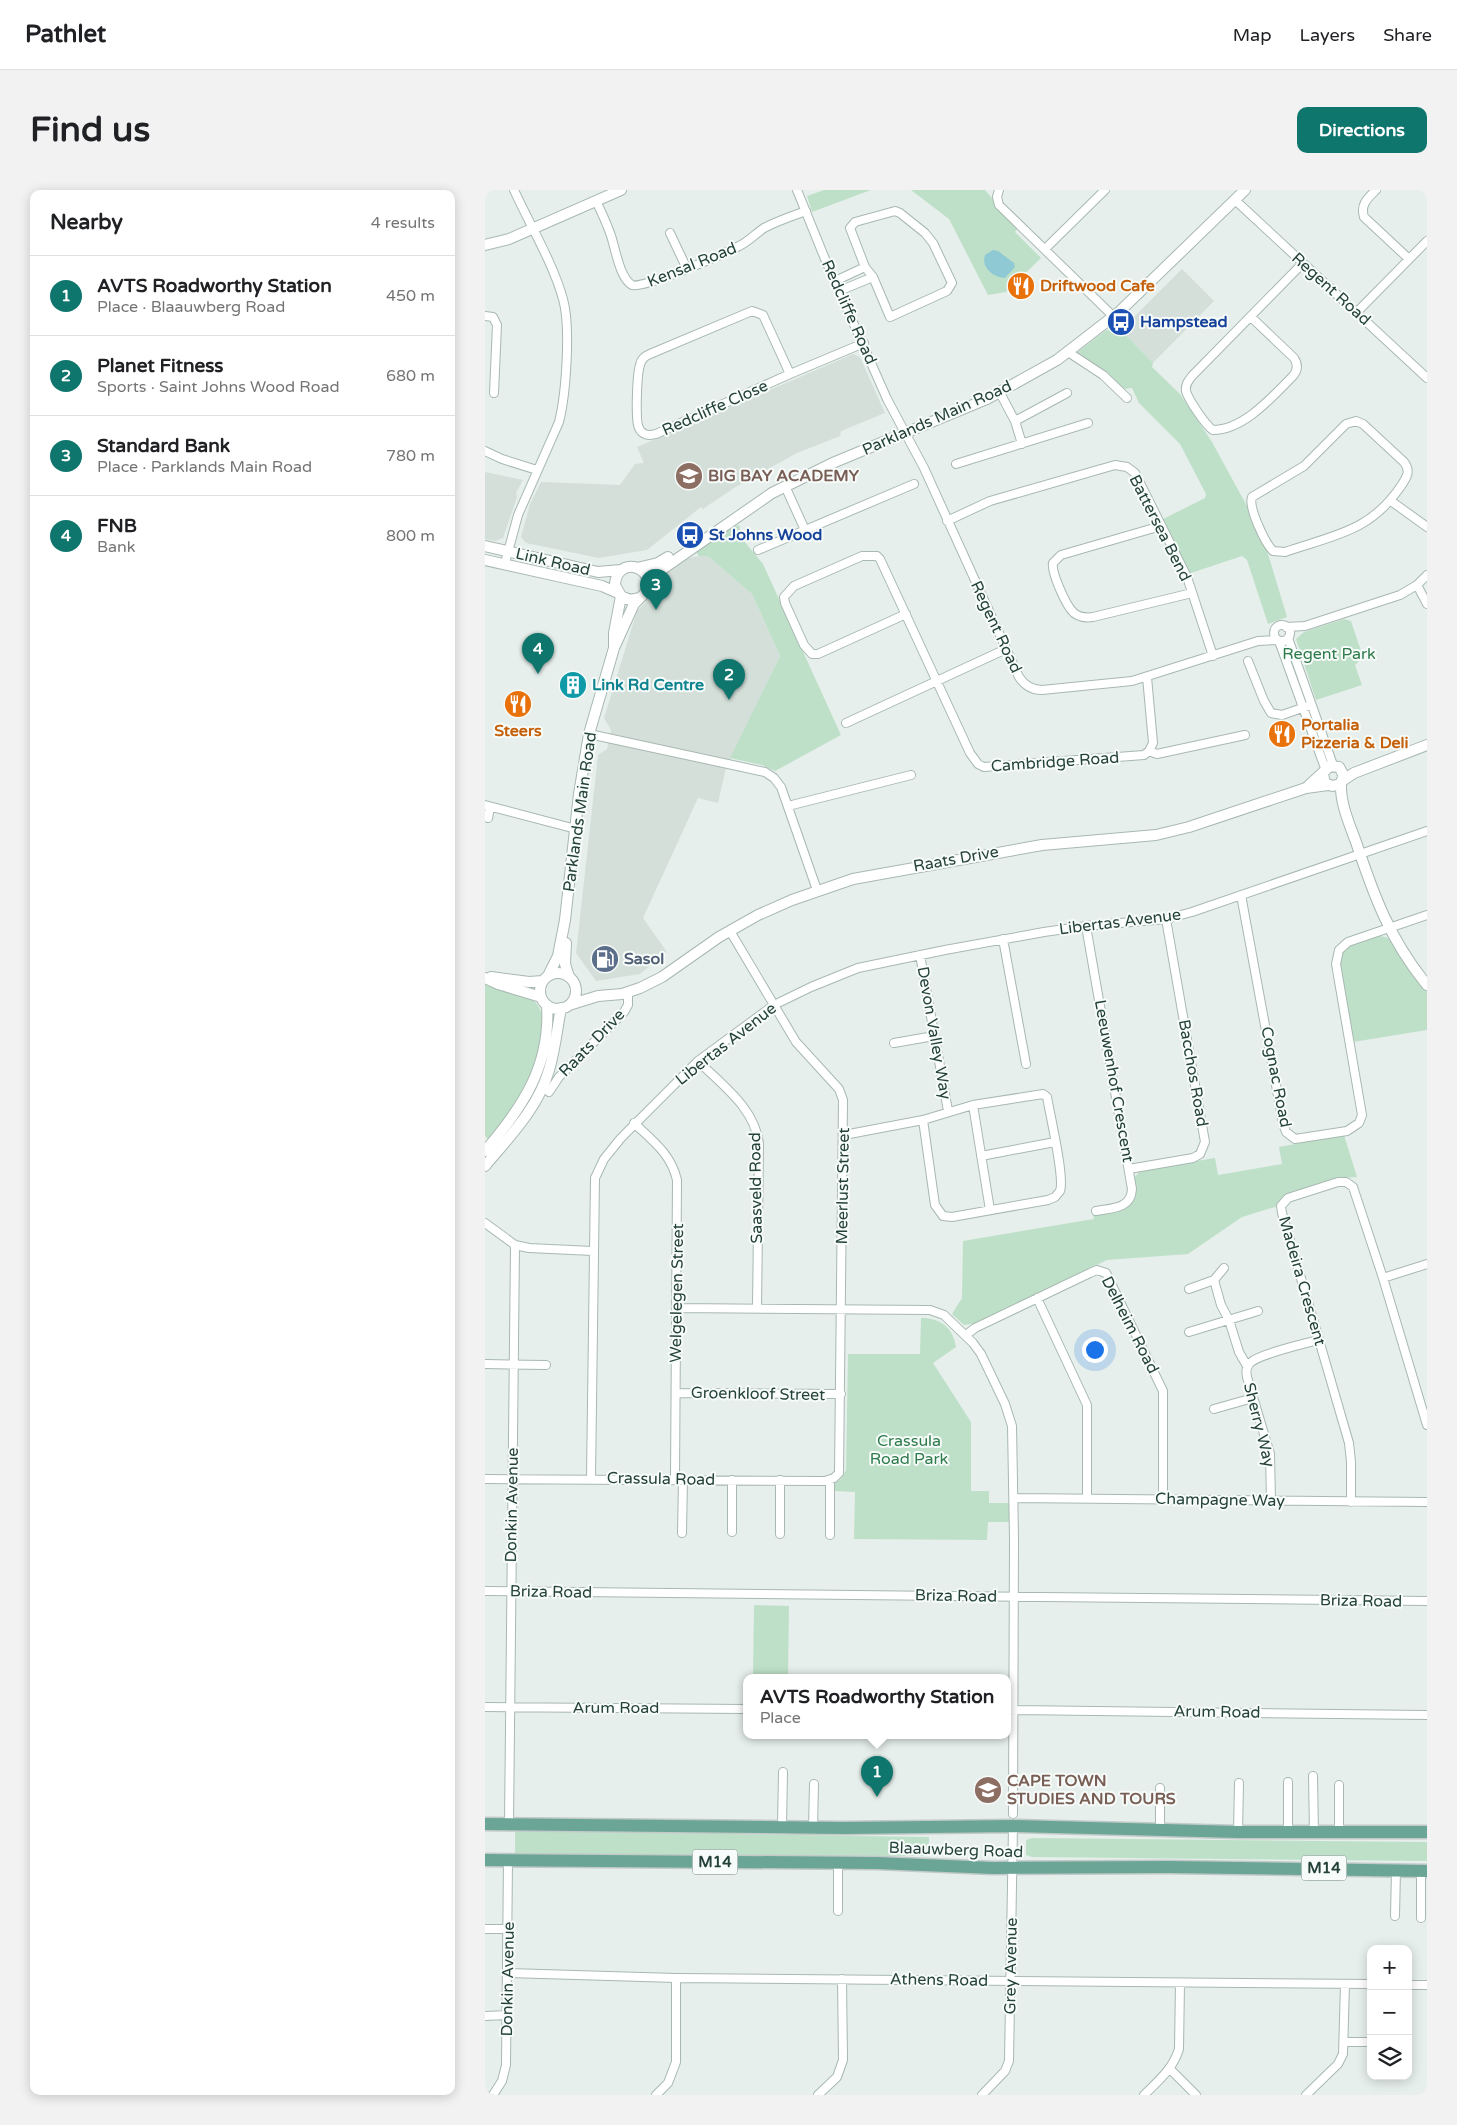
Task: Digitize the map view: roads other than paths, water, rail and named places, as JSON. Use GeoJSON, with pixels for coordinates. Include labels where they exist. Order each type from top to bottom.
{"type":"FeatureCollection","features":[{"type":"Feature","properties":{"kind":"main road","name":"Blaauwberg Road"},"geometry":{"type":"LineString","coordinates":[[485,1824],[813,1828],[1013,1820],[1160,1830],[1339,1833],[1427,1832]]}},
{"type":"Feature","properties":{"kind":"main road","name":"Blaauwberg Road"},"geometry":{"type":"LineString","coordinates":[[485,1860],[838,1863],[1013,1868],[1168,1867],[1424,1870]]}},
{"type":"Feature","properties":{"kind":"street"},"geometry":{"type":"LineString","coordinates":[[505,563],[518,515],[555,434],[562,410],[567,332],[565,308],[560,289],[514,190]]}},
{"type":"Feature","properties":{"kind":"street"},"geometry":{"type":"LineString","coordinates":[[485,245],[503,241],[621,190]]}},
{"type":"Feature","properties":{"kind":"street","name":"Redcliffe Road"},"geometry":{"type":"LineString","coordinates":[[797,190],[839,291],[864,343],[887,398],[905,433]]}},
{"type":"Feature","properties":{"kind":"street"},"geometry":{"type":"LineString","coordinates":[[999,190],[997,196],[999,205],[1114,317]]}},
{"type":"Feature","properties":{"kind":"street"},"geometry":{"type":"LineString","coordinates":[[1045,249],[1105,190]]}},
{"type":"Feature","properties":{"kind":"street","name":"Parklands Main Road"},"geometry":{"type":"LineString","coordinates":[[649,583],[659,571],[726,523],[785,486],[819,469],[1000,393],[1068,352],[1114,317],[1245,190]]}},
{"type":"Feature","properties":{"kind":"street"},"geometry":{"type":"LineString","coordinates":[[1376,190],[1364,202],[1362,210],[1364,217],[1409,259]]}},
{"type":"Feature","properties":{"kind":"street","name":"Regent Road"},"geometry":{"type":"LineString","coordinates":[[1235,200],[1427,378]]}},
{"type":"Feature","properties":{"kind":"street","name":"Kensal Road"},"geometry":{"type":"LineString","coordinates":[[596,201],[611,235],[616,256],[630,284],[639,286],[687,269],[738,247],[773,224],[806,211]]}},
{"type":"Feature","properties":{"kind":"street"},"geometry":{"type":"LineString","coordinates":[[895,211],[925,233],[933,243],[952,283],[947,291],[890,317],[873,276],[865,267],[850,233],[851,226],[855,222],[866,221],[895,211]]}},
{"type":"Feature","properties":{"kind":"street"},"geometry":{"type":"LineString","coordinates":[[670,233],[687,269]]}},
{"type":"Feature","properties":{"kind":"street"},"geometry":{"type":"LineString","coordinates":[[1357,312],[1427,241]]}},
{"type":"Feature","properties":{"kind":"street"},"geometry":{"type":"LineString","coordinates":[[1251,317],[1294,358],[1297,370],[1257,412],[1225,429],[1213,430],[1206,425],[1189,397],[1186,391],[1187,382],[1303,263]]}},
{"type":"Feature","properties":{"kind":"street"},"geometry":{"type":"LineString","coordinates":[[835,280],[865,267]]}},
{"type":"Feature","properties":{"kind":"street"},"geometry":{"type":"LineString","coordinates":[[839,291],[873,276]]}},
{"type":"Feature","properties":{"kind":"street","name":"Redcliffe Close"},"geometry":{"type":"LineString","coordinates":[[790,374],[763,315],[757,312],[747,312],[650,354],[643,359],[639,368],[637,425],[644,433],[656,434],[864,343]]}},
{"type":"Feature","properties":{"kind":"street"},"geometry":{"type":"LineString","coordinates":[[485,316],[493,317],[497,324],[494,393]]}},
{"type":"Feature","properties":{"kind":"street"},"geometry":{"type":"LineString","coordinates":[[1068,352],[1099,371],[1127,398]]}},
{"type":"Feature","properties":{"kind":"street"},"geometry":{"type":"LineString","coordinates":[[1000,393],[1015,420],[1022,444]]}},
{"type":"Feature","properties":{"kind":"street"},"geometry":{"type":"LineString","coordinates":[[1015,420],[1067,393]]}},
{"type":"Feature","properties":{"kind":"street"},"geometry":{"type":"LineString","coordinates":[[1356,421],[1363,424],[1407,467],[1406,478],[1391,501],[1360,527],[1279,552],[1273,550],[1268,545],[1251,503],[1255,494],[1300,469],[1346,424],[1356,421]]}},
{"type":"Feature","properties":{"kind":"street"},"geometry":{"type":"LineString","coordinates":[[956,464],[1088,424]]}},
{"type":"Feature","properties":{"kind":"street","name":"Regent Road"},"geometry":{"type":"LineString","coordinates":[[905,433],[924,468],[1006,649],[1022,681],[1028,687],[1037,690],[1120,683],[1147,678],[1258,641],[1275,630]]}},
{"type":"Feature","properties":{"kind":"street"},"geometry":{"type":"LineString","coordinates":[[485,451],[502,459],[537,470]]}},
{"type":"Feature","properties":{"kind":"street","name":"Battersea Bend"},"geometry":{"type":"LineString","coordinates":[[947,521],[990,501],[1121,465],[1130,468],[1135,473],[1187,577],[1213,656]]}},
{"type":"Feature","properties":{"kind":"street"},"geometry":{"type":"LineString","coordinates":[[758,550],[914,484]]}},
{"type":"Feature","properties":{"kind":"street"},"geometry":{"type":"LineString","coordinates":[[785,486],[805,530]]}},
{"type":"Feature","properties":{"kind":"street"},"geometry":{"type":"LineString","coordinates":[[1391,501],[1427,527]]}},
{"type":"Feature","properties":{"kind":"street","name":"Parklands Main Road"},"geometry":{"type":"LineString","coordinates":[[637,568],[658,563],[697,538],[726,523]]}},
{"type":"Feature","properties":{"kind":"street"},"geometry":{"type":"LineString","coordinates":[[1161,526],[1061,555],[1053,563],[1054,574],[1069,607],[1083,617],[1093,617],[1191,593]]}},
{"type":"Feature","properties":{"kind":"street","name":"Link Road"},"geometry":{"type":"LineString","coordinates":[[485,546],[598,572],[621,570]]}},
{"type":"Feature","properties":{"kind":"street","name":"Cambridge Road"},"geometry":{"type":"LineString","coordinates":[[906,614],[818,654],[812,654],[804,645],[784,597],[793,586],[862,556],[874,555],[880,559],[906,614],[970,754],[978,764],[984,767],[1138,756],[1149,751],[1157,754],[1245,735]]}},
{"type":"Feature","properties":{"kind":"street","name":"Link Road"},"geometry":{"type":"LineString","coordinates":[[485,560],[505,563],[607,588],[619,594]]}},
{"type":"Feature","properties":{"kind":"street"},"geometry":{"type":"LineString","coordinates":[[637,568],[645,574],[649,583],[646,592],[640,598],[630,600],[619,594],[615,581],[621,570],[637,568]]}},
{"type":"Feature","properties":{"kind":"street"},"geometry":{"type":"LineString","coordinates":[[1330,769],[1303,708],[1278,640],[1274,635],[1275,630],[1281,626],[1305,626],[1400,594],[1417,585],[1427,575]]}},
{"type":"Feature","properties":{"kind":"street"},"geometry":{"type":"LineString","coordinates":[[1417,585],[1427,604]]}},
{"type":"Feature","properties":{"kind":"street","name":"Parklands Main Road"},"geometry":{"type":"LineString","coordinates":[[614,647],[619,594]]}},
{"type":"Feature","properties":{"kind":"street","name":"Parklands Main Road"},"geometry":{"type":"LineString","coordinates":[[546,979],[558,956],[565,920],[589,734],[614,647],[634,604],[640,598]]}},
{"type":"Feature","properties":{"kind":"street"},"geometry":{"type":"LineString","coordinates":[[1278,640],[1289,637],[1305,626]]}},
{"type":"Feature","properties":{"kind":"street"},"geometry":{"type":"LineString","coordinates":[[1286,627],[1289,631],[1289,637],[1312,705],[1330,769],[1324,780],[1343,806],[1388,928],[1408,960],[1427,985]]}},
{"type":"Feature","properties":{"kind":"street","name":"Regent Road"},"geometry":{"type":"LineString","coordinates":[[1258,641],[1278,640]]}},
{"type":"Feature","properties":{"kind":"street"},"geometry":{"type":"LineString","coordinates":[[846,723],[1006,649]]}},
{"type":"Feature","properties":{"kind":"street"},"geometry":{"type":"LineString","coordinates":[[1248,661],[1264,701],[1271,713],[1278,716],[1312,705]]}},
{"type":"Feature","properties":{"kind":"street"},"geometry":{"type":"LineString","coordinates":[[1147,678],[1153,743],[1149,751]]}},
{"type":"Feature","properties":{"kind":"street"},"geometry":{"type":"LineString","coordinates":[[589,734],[765,772],[774,778],[779,784],[788,806],[817,890]]}},
{"type":"Feature","properties":{"kind":"street"},"geometry":{"type":"LineString","coordinates":[[1329,785],[1336,786],[1354,773],[1427,745]]}},
{"type":"Feature","properties":{"kind":"street"},"geometry":{"type":"LineString","coordinates":[[1330,769],[1352,768],[1403,754]]}},
{"type":"Feature","properties":{"kind":"street"},"geometry":{"type":"LineString","coordinates":[[1330,769],[1344,773],[1342,782],[1343,806]]}},
{"type":"Feature","properties":{"kind":"street","name":"Raats Drive"},"geometry":{"type":"LineString","coordinates":[[1306,788],[1330,769]]}},
{"type":"Feature","properties":{"kind":"street"},"geometry":{"type":"LineString","coordinates":[[788,806],[911,774]]}},
{"type":"Feature","properties":{"kind":"street","name":"Raats Drive"},"geometry":{"type":"LineString","coordinates":[[485,1166],[519,1126],[539,1095],[550,1068],[565,1006],[598,996],[628,993],[662,977],[706,945],[778,906],[817,890],[869,875],[1016,849],[1168,833],[1306,788],[1329,785]]}},
{"type":"Feature","properties":{"kind":"street"},"geometry":{"type":"LineString","coordinates":[[488,818],[488,806],[576,829]]}},
{"type":"Feature","properties":{"kind":"street","name":"Libertas Avenue"},"geometry":{"type":"LineString","coordinates":[[591,1478],[594,1187],[598,1168],[604,1158],[634,1124],[698,1061],[774,1005],[858,968],[1003,938],[1086,926],[1165,919],[1192,912],[1427,832]]}},
{"type":"Feature","properties":{"kind":"street","name":"Cognac Road"},"geometry":{"type":"LineString","coordinates":[[1241,895],[1283,1123],[1286,1132],[1295,1139],[1347,1131],[1354,1128],[1361,1120],[1362,1111],[1336,964],[1337,956],[1339,950],[1348,942],[1388,928]]}},
{"type":"Feature","properties":{"kind":"street"},"geometry":{"type":"LineString","coordinates":[[1388,928],[1427,915]]}},
{"type":"Feature","properties":{"kind":"street","name":"Bacchos Road"},"geometry":{"type":"LineString","coordinates":[[1129,1169],[1193,1158],[1200,1154],[1205,1142],[1165,919]]}},
{"type":"Feature","properties":{"kind":"street","name":"Parklands Main Road"},"geometry":{"type":"LineString","coordinates":[[565,920],[565,964],[571,980]]}},
{"type":"Feature","properties":{"kind":"street","name":"Leeuwenhof Crescent"},"geometry":{"type":"LineString","coordinates":[[1086,926],[1132,1189],[1131,1199],[1124,1205],[1097,1211]]}},
{"type":"Feature","properties":{"kind":"street","name":"Meerlust Street"},"geometry":{"type":"LineString","coordinates":[[730,931],[796,1042],[842,1095],[844,1106],[840,1468],[833,1478],[830,1535]]}},
{"type":"Feature","properties":{"kind":"street"},"geometry":{"type":"LineString","coordinates":[[1003,938],[1026,1064]]}},
{"type":"Feature","properties":{"kind":"street","name":"Devon Valley Way"},"geometry":{"type":"LineString","coordinates":[[920,955],[948,1111]]}},
{"type":"Feature","properties":{"kind":"street"},"geometry":{"type":"LineString","coordinates":[[561,973],[571,980],[575,994],[565,1006],[544,1001],[498,984],[485,977],[529,982],[546,979],[561,973]]}},
{"type":"Feature","properties":{"kind":"street"},"geometry":{"type":"LineString","coordinates":[[544,1001],[541,987],[546,979]]}},
{"type":"Feature","properties":{"kind":"street","name":"Raats Drive"},"geometry":{"type":"LineString","coordinates":[[571,980],[586,992],[598,996]]}},
{"type":"Feature","properties":{"kind":"street","name":"Raats Drive"},"geometry":{"type":"LineString","coordinates":[[549,1092],[559,1077],[624,1012],[628,1005],[628,993]]}},
{"type":"Feature","properties":{"kind":"street","name":"Raats Drive"},"geometry":{"type":"LineString","coordinates":[[485,1151],[511,1120],[530,1089],[544,1050],[548,1022],[544,1001]]}},
{"type":"Feature","properties":{"kind":"street"},"geometry":{"type":"LineString","coordinates":[[895,1043],[934,1036]]}},
{"type":"Feature","properties":{"kind":"street","name":"Saasveld Road"},"geometry":{"type":"LineString","coordinates":[[698,1061],[749,1112],[757,1128],[759,1144],[757,1308]]}},
{"type":"Feature","properties":{"kind":"street"},"geometry":{"type":"LineString","coordinates":[[843,1135],[923,1120],[973,1105],[1043,1094],[1047,1098],[1055,1142],[1061,1184],[1059,1194],[1048,1200],[948,1217],[943,1216],[935,1205],[923,1120]]}},
{"type":"Feature","properties":{"kind":"street"},"geometry":{"type":"LineString","coordinates":[[973,1105],[990,1210]]}},
{"type":"Feature","properties":{"kind":"street","name":"Welgelegen Street"},"geometry":{"type":"LineString","coordinates":[[634,1124],[663,1150],[669,1158],[676,1174],[678,1189],[676,1393],[682,1533]]}},
{"type":"Feature","properties":{"kind":"street"},"geometry":{"type":"LineString","coordinates":[[981,1156],[1055,1142]]}},
{"type":"Feature","properties":{"kind":"street","name":"Madeira Crescent"},"geometry":{"type":"LineString","coordinates":[[1351,1502],[1351,1452],[1281,1213],[1281,1206],[1285,1200],[1338,1182],[1346,1182],[1351,1185],[1355,1192],[1377,1266],[1383,1278],[1427,1425]]}},
{"type":"Feature","properties":{"kind":"street"},"geometry":{"type":"LineString","coordinates":[[485,1223],[515,1245],[541,1250],[593,1251]]}},
{"type":"Feature","properties":{"kind":"street","name":"Donkin Avenue"},"geometry":{"type":"LineString","coordinates":[[509,1824],[515,1245]]}},
{"type":"Feature","properties":{"kind":"street"},"geometry":{"type":"LineString","coordinates":[[1383,1278],[1427,1264]]}},
{"type":"Feature","properties":{"kind":"street"},"geometry":{"type":"LineString","coordinates":[[1189,1289],[1215,1280],[1224,1268]]}},
{"type":"Feature","properties":{"kind":"street","name":"Delheim Road"},"geometry":{"type":"LineString","coordinates":[[966,1335],[975,1328],[1037,1298],[1097,1270],[1102,1271],[1109,1278],[1163,1391],[1163,1500]]}},
{"type":"Feature","properties":{"kind":"street"},"geometry":{"type":"LineString","coordinates":[[1215,1280],[1221,1305],[1229,1320],[1239,1352],[1246,1364]]}},
{"type":"Feature","properties":{"kind":"street"},"geometry":{"type":"LineString","coordinates":[[1037,1298],[1081,1387],[1087,1405],[1087,1498]]}},
{"type":"Feature","properties":{"kind":"street","name":"Grey Avenue"},"geometry":{"type":"LineString","coordinates":[[677,1308],[930,1310],[944,1315],[966,1335],[981,1354],[1011,1419],[1014,1498],[1011,1710],[1013,1868],[1009,2062],[999,2078],[982,2095]]}},
{"type":"Feature","properties":{"kind":"street"},"geometry":{"type":"LineString","coordinates":[[1189,1332],[1258,1310]]}},
{"type":"Feature","properties":{"kind":"street","name":"Sherry Way"},"geometry":{"type":"LineString","coordinates":[[1271,1501],[1271,1461],[1247,1377],[1246,1364],[1259,1358],[1318,1340]]}},
{"type":"Feature","properties":{"kind":"street"},"geometry":{"type":"LineString","coordinates":[[485,1364],[546,1365]]}},
{"type":"Feature","properties":{"kind":"street","name":"Groenkloof Street"},"geometry":{"type":"LineString","coordinates":[[676,1393],[841,1394]]}},
{"type":"Feature","properties":{"kind":"street"},"geometry":{"type":"LineString","coordinates":[[1214,1409],[1253,1398]]}},
{"type":"Feature","properties":{"kind":"street","name":"Crassula Road"},"geometry":{"type":"LineString","coordinates":[[485,1478],[732,1480],[833,1478]]}},
{"type":"Feature","properties":{"kind":"street"},"geometry":{"type":"LineString","coordinates":[[732,1480],[732,1532]]}},
{"type":"Feature","properties":{"kind":"street"},"geometry":{"type":"LineString","coordinates":[[780,1480],[780,1534]]}},
{"type":"Feature","properties":{"kind":"street","name":"Champagne Way"},"geometry":{"type":"LineString","coordinates":[[1014,1498],[1427,1502]]}},
{"type":"Feature","properties":{"kind":"street","name":"Briza Road"},"geometry":{"type":"LineString","coordinates":[[485,1591],[1427,1601]]}},
{"type":"Feature","properties":{"kind":"street","name":"Arum Road"},"geometry":{"type":"LineString","coordinates":[[485,1707],[743,1708]]}},
{"type":"Feature","properties":{"kind":"street","name":"Arum Road"},"geometry":{"type":"LineString","coordinates":[[1011,1710],[1427,1715]]}},
{"type":"Feature","properties":{"kind":"street"},"geometry":{"type":"LineString","coordinates":[[782,1827],[783,1772]]}},
{"type":"Feature","properties":{"kind":"street"},"geometry":{"type":"LineString","coordinates":[[1313,1776],[1314,1832]]}},
{"type":"Feature","properties":{"kind":"street"},"geometry":{"type":"LineString","coordinates":[[1288,1782],[1288,1832]]}},
{"type":"Feature","properties":{"kind":"street"},"geometry":{"type":"LineString","coordinates":[[1238,1832],[1239,1783]]}},
{"type":"Feature","properties":{"kind":"street"},"geometry":{"type":"LineString","coordinates":[[813,1828],[814,1784]]}},
{"type":"Feature","properties":{"kind":"street"},"geometry":{"type":"LineString","coordinates":[[1339,1786],[1339,1833]]}},
{"type":"Feature","properties":{"kind":"street"},"geometry":{"type":"LineString","coordinates":[[1160,1788],[1160,1830]]}},
{"type":"Feature","properties":{"kind":"street","name":"Donkin Avenue"},"geometry":{"type":"LineString","coordinates":[[493,2095],[502,2081],[506,2065],[508,1860]]}},
{"type":"Feature","properties":{"kind":"street"},"geometry":{"type":"LineString","coordinates":[[838,1863],[838,1910]]}},
{"type":"Feature","properties":{"kind":"street"},"geometry":{"type":"LineString","coordinates":[[1395,1916],[1396,1870]]}},
{"type":"Feature","properties":{"kind":"street"},"geometry":{"type":"LineString","coordinates":[[1421,1918],[1424,1870]]}},
{"type":"Feature","properties":{"kind":"street"},"geometry":{"type":"LineString","coordinates":[[485,1929],[508,1929]]}},
{"type":"Feature","properties":{"kind":"street","name":"Athens Road"},"geometry":{"type":"LineString","coordinates":[[508,1973],[676,1978],[1367,1984]]}},
{"type":"Feature","properties":{"kind":"street"},"geometry":{"type":"LineString","coordinates":[[656,2095],[668,2083],[676,2062],[676,1978]]}},
{"type":"Feature","properties":{"kind":"street"},"geometry":{"type":"LineString","coordinates":[[818,2095],[837,2077],[843,2060],[842,1979]]}},
{"type":"Feature","properties":{"kind":"street"},"geometry":{"type":"LineString","coordinates":[[1143,2095],[1170,2069],[1179,2049],[1180,1983]]}},
{"type":"Feature","properties":{"kind":"street"},"geometry":{"type":"LineString","coordinates":[[1306,2095],[1338,2064],[1343,2054],[1345,2042],[1345,1984]]}},
{"type":"Feature","properties":{"kind":"street"},"geometry":{"type":"LineString","coordinates":[[1412,1985],[1427,1985]]}},
{"type":"Feature","properties":{"kind":"street"},"geometry":{"type":"LineString","coordinates":[[485,2016],[507,2015]]}},
{"type":"Feature","properties":{"kind":"street"},"geometry":{"type":"LineString","coordinates":[[1345,2042],[1367,2042]]}},
{"type":"Feature","properties":{"kind":"street"},"geometry":{"type":"LineString","coordinates":[[1170,2069],[1196,2095]]}},
{"type":"Feature","properties":{"kind":"water"},"geometry":{"type":"Polygon","coordinates":[[[993,250],[998,251],[1014,263],[1015,267],[1005,278],[992,274],[986,268],[985,255],[993,250]]]}},
{"type":"Feature","properties":{"kind":"place","name":"Driftwood Cafe"},"geometry":{"type":"Point","coordinates":[1021,286]}},
{"type":"Feature","properties":{"kind":"place","name":"Hampstead"},"geometry":{"type":"Point","coordinates":[1121,322]}},
{"type":"Feature","properties":{"kind":"place","name":"BIG BAY ACADEMY"},"geometry":{"type":"Point","coordinates":[689,476]}},
{"type":"Feature","properties":{"kind":"place","name":"St Johns Wood"},"geometry":{"type":"Point","coordinates":[690,535]}},
{"type":"Feature","properties":{"kind":"place","name":"Standard Bank"},"geometry":{"type":"Point","coordinates":[656,610]}},
{"type":"Feature","properties":{"kind":"place","name":"FNB"},"geometry":{"type":"Point","coordinates":[538,674]}},
{"type":"Feature","properties":{"kind":"place","name":"Link Rd Centre"},"geometry":{"type":"Point","coordinates":[573,685]}},
{"type":"Feature","properties":{"kind":"place","name":"Planet Fitness"},"geometry":{"type":"Point","coordinates":[729,700]}},
{"type":"Feature","properties":{"kind":"place","name":"Steers"},"geometry":{"type":"Point","coordinates":[518,704]}},
{"type":"Feature","properties":{"kind":"place","name":"Portalia Pizzeria & Deli"},"geometry":{"type":"Point","coordinates":[1282,734]}},
{"type":"Feature","properties":{"kind":"place","name":"Sasol"},"geometry":{"type":"Point","coordinates":[605,959]}},
{"type":"Feature","properties":{"kind":"place","name":"CAPE TOWN STUDIES AND TOURS"},"geometry":{"type":"Point","coordinates":[988,1790]}},
{"type":"Feature","properties":{"kind":"place","name":"AVTS Roadworthy Station"},"geometry":{"type":"Point","coordinates":[877,1797]}},
{"type":"Feature","properties":{"kind":"park label","name":"Regent Park"},"geometry":{"type":"Point","coordinates":[1329,654]}},
{"type":"Feature","properties":{"kind":"park label","name":"Crassula Road Park"},"geometry":{"type":"Point","coordinates":[909,1450]}}]}
